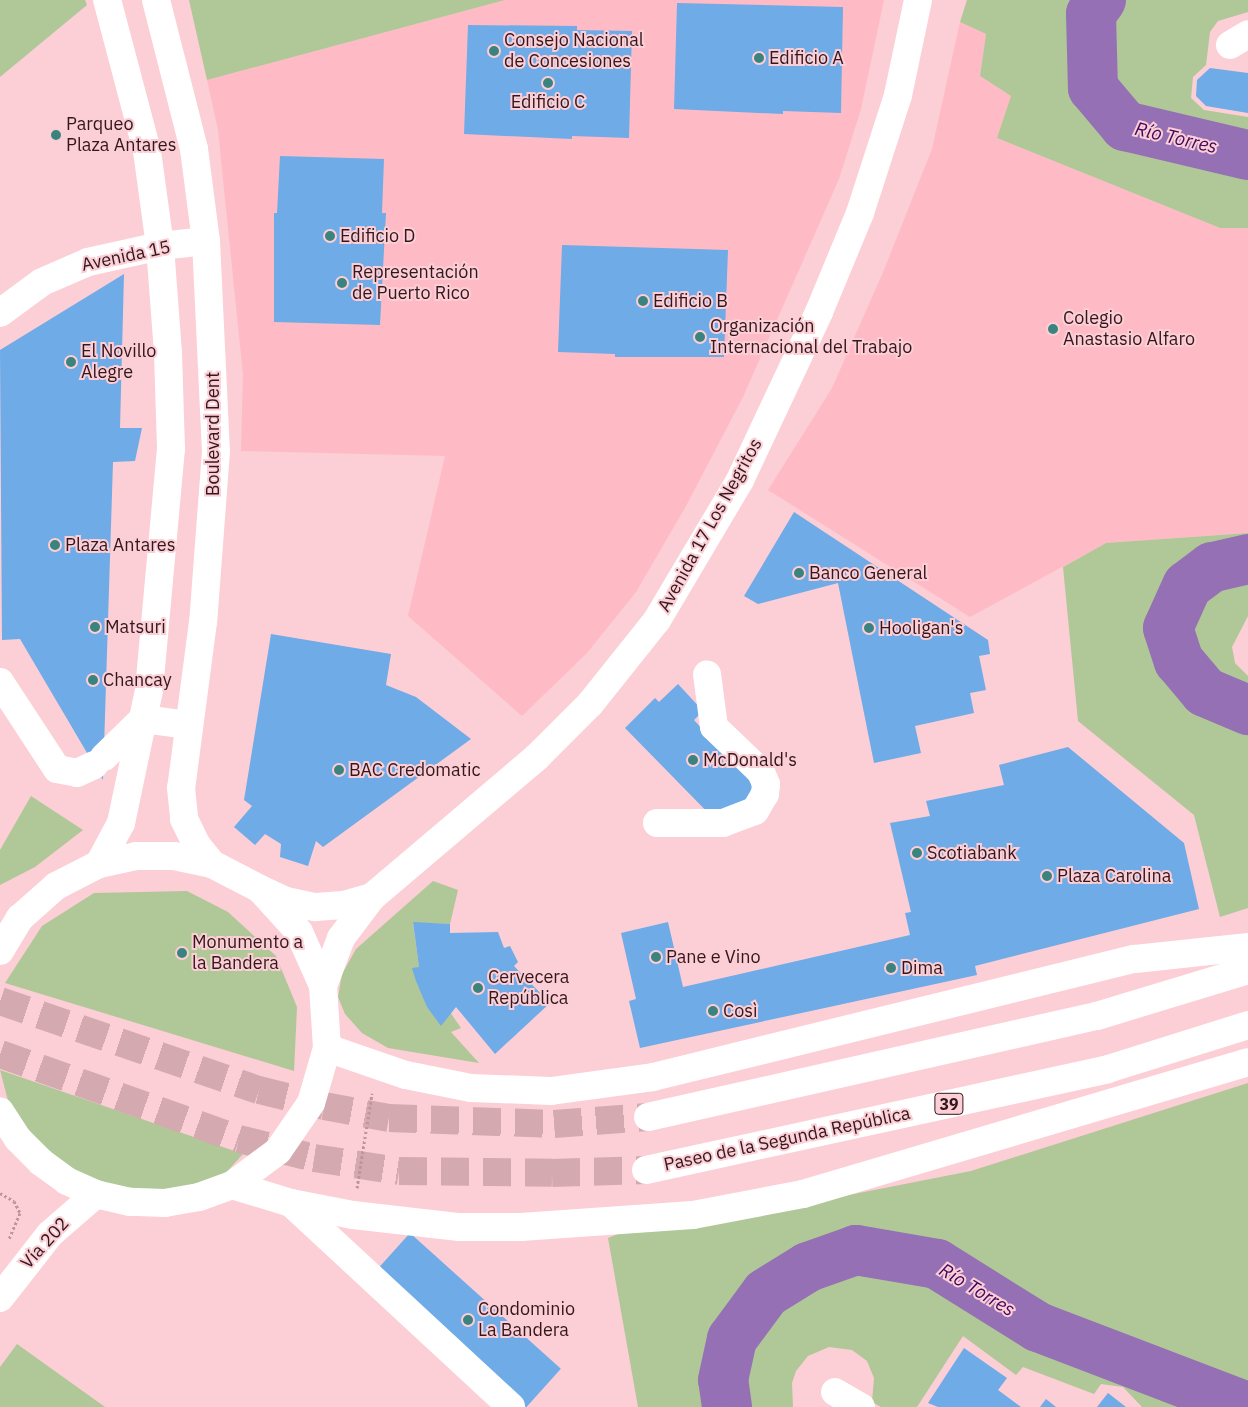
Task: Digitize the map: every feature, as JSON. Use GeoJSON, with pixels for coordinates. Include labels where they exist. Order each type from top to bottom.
{"type":"FeatureCollection","features":[{"type":"Feature","properties":{"kind":"main road"},"geometry":{"type":"LineString","coordinates":[[99,864],[121,823],[143,719],[156,615],[171,449],[168,353],[160,246],[147,151],[107,0]]}},
{"type":"Feature","properties":{"kind":"main road","name":"Boulevard Dent"},"geometry":{"type":"LineString","coordinates":[[156,0],[194,149],[206,241],[216,451],[203,622],[181,788],[184,819],[196,844],[212,864]]}},
{"type":"Feature","properties":{"kind":"main road","name":"Avenida 17 Los Negritos"},"geometry":{"type":"LineString","coordinates":[[323,986],[341,938],[372,897],[537,757],[590,704],[657,620],[740,480],[819,312],[860,213],[898,95],[918,0]]}},
{"type":"Feature","properties":{"kind":"main road","name":"Avenida 15"},"geometry":{"type":"LineString","coordinates":[[0,313],[23,294],[65,271],[88,262],[160,246],[206,241]]}},
{"type":"Feature","properties":{"kind":"main road"},"geometry":{"type":"LineString","coordinates":[[657,824],[723,823],[755,811],[765,794],[766,784],[761,772],[714,727],[707,674]]}},
{"type":"Feature","properties":{"kind":"main road"},"geometry":{"type":"LineString","coordinates":[[0,682],[57,769],[77,772],[99,761],[143,719]]}},
{"type":"Feature","properties":{"kind":"main road"},"geometry":{"type":"LineString","coordinates":[[143,719],[188,725]]}},
{"type":"Feature","properties":{"kind":"main road"},"geometry":{"type":"LineString","coordinates":[[0,952],[10,919],[56,886],[99,864],[136,856],[174,856],[212,864]]}},
{"type":"Feature","properties":{"kind":"main road","name":"Avenida 17 Los Negritos"},"geometry":{"type":"LineString","coordinates":[[212,864],[286,901],[315,907],[344,905],[372,897]]}},
{"type":"Feature","properties":{"kind":"main road"},"geometry":{"type":"LineString","coordinates":[[0,1111],[18,1139],[41,1162],[67,1181],[96,1194],[130,1202],[165,1203],[199,1197],[232,1185],[278,1151],[311,1103],[327,1048],[323,986],[299,932],[260,889]]}},
{"type":"Feature","properties":{"kind":"main road"},"geometry":{"type":"LineString","coordinates":[[327,1048],[376,1066],[470,1088],[551,1091],[653,1077],[1135,959],[1248,947]]}},
{"type":"Feature","properties":{"kind":"main road"},"geometry":{"type":"LineString","coordinates":[[648,1117],[1096,1016],[1248,970]]}},
{"type":"Feature","properties":{"kind":"main road","name":"Paseo de la Segunda República"},"geometry":{"type":"LineString","coordinates":[[646,1170],[1108,1069],[1248,1025]]}},
{"type":"Feature","properties":{"kind":"main road"},"geometry":{"type":"LineString","coordinates":[[232,1185],[291,1203],[353,1215],[459,1227],[521,1227],[693,1215],[803,1194],[1248,1062]]}},
{"type":"Feature","properties":{"kind":"main road","name":"Vía 202"},"geometry":{"type":"LineString","coordinates":[[0,1298],[31,1256],[65,1219],[96,1194]]}},
{"type":"Feature","properties":{"kind":"main road"},"geometry":{"type":"LineString","coordinates":[[291,1203],[511,1407]]}},
{"type":"Feature","properties":{"kind":"main road"},"geometry":{"type":"LineString","coordinates":[[835,1392],[861,1407]]}},
{"type":"Feature","properties":{"kind":"path"},"geometry":{"type":"LineString","coordinates":[[353,1215],[376,1066]]}},
{"type":"Feature","properties":{"kind":"path"},"geometry":{"type":"LineString","coordinates":[[0,1193],[14,1201],[20,1213],[10,1243],[31,1256]]}},
{"type":"Feature","properties":{"kind":"shaded area"},"geometry":{"type":"Polygon","coordinates":[[[505,0],[884,0],[861,109],[839,179],[743,397],[686,506],[636,592],[587,653],[522,716],[408,616],[445,456],[241,451],[243,375],[218,130],[207,80],[505,0]]]}},
{"type":"Feature","properties":{"kind":"shaded area","name":"Colegio Anastasio Alfaro"},"geometry":{"type":"Polygon","coordinates":[[[960,22],[986,34],[980,76],[1011,96],[997,138],[1220,228],[1248,228],[1248,533],[1106,543],[970,617],[768,490],[832,388],[884,270],[932,149],[960,22]]]}},
{"type":"Feature","properties":{"kind":"green space"},"geometry":{"type":"Polygon","coordinates":[[[0,0],[85,0],[87,5],[0,77],[0,0]]]}},
{"type":"Feature","properties":{"kind":"green space"},"geometry":{"type":"Polygon","coordinates":[[[189,0],[505,0],[207,80],[189,0]]]}},
{"type":"Feature","properties":{"kind":"green space"},"geometry":{"type":"Polygon","coordinates":[[[967,0],[1248,0],[1248,12],[1218,21],[1210,32],[1206,65],[1193,77],[1191,98],[1204,110],[1248,117],[1248,228],[1220,228],[997,138],[1011,96],[980,76],[986,34],[960,22],[967,0]]]}},
{"type":"Feature","properties":{"kind":"green space"},"geometry":{"type":"Polygon","coordinates":[[[1248,533],[1248,616],[1232,647],[1235,663],[1248,676],[1248,908],[1220,917],[1194,815],[1078,721],[1063,567],[1106,543],[1248,533]]]}},
{"type":"Feature","properties":{"kind":"green space"},"geometry":{"type":"Polygon","coordinates":[[[31,796],[83,830],[35,867],[0,885],[0,850],[31,796]]]}},
{"type":"Feature","properties":{"kind":"green space"},"geometry":{"type":"Polygon","coordinates":[[[433,881],[458,890],[450,924],[413,923],[419,967],[461,1028],[451,1032],[479,1063],[388,1048],[362,1033],[345,1014],[338,997],[342,974],[356,949],[433,881]]]}},
{"type":"Feature","properties":{"kind":"green space"},"geometry":{"type":"Polygon","coordinates":[[[187,891],[228,912],[276,956],[297,1007],[294,1071],[5,983],[42,926],[94,893],[187,891]]]}},
{"type":"Feature","properties":{"kind":"green space"},"geometry":{"type":"Polygon","coordinates":[[[0,1070],[243,1154],[221,1178],[168,1196],[74,1179],[12,1116],[0,1070]]]}},
{"type":"Feature","properties":{"kind":"green space"},"geometry":{"type":"Polygon","coordinates":[[[1248,1083],[1248,1407],[1142,1407],[1123,1387],[1101,1384],[1094,1394],[1023,1367],[1016,1375],[963,1336],[917,1407],[881,1407],[872,1402],[874,1378],[867,1361],[852,1350],[829,1347],[808,1356],[796,1371],[792,1383],[793,1407],[638,1407],[608,1238],[633,1228],[803,1204],[971,1171],[1248,1083]]]}},
{"type":"Feature","properties":{"kind":"green space"},"geometry":{"type":"Polygon","coordinates":[[[17,1344],[105,1407],[0,1407],[0,1367],[17,1344]]]}},
{"type":"Feature","properties":{"kind":"building","name":"Edificio A"},"geometry":{"type":"Polygon","coordinates":[[[677,3],[843,7],[841,113],[783,111],[783,114],[674,109],[677,3]]]}},
{"type":"Feature","properties":{"kind":"building","name":"Edificio C"},"geometry":{"type":"Polygon","coordinates":[[[468,25],[577,26],[577,30],[632,31],[629,138],[572,136],[572,139],[464,134],[468,25]]]}},
{"type":"Feature","properties":{"kind":"building"},"geometry":{"type":"Polygon","coordinates":[[[1210,68],[1248,73],[1248,113],[1206,106],[1196,96],[1197,80],[1210,68]]]}},
{"type":"Feature","properties":{"kind":"building","name":"Edificio D"},"geometry":{"type":"Polygon","coordinates":[[[280,156],[384,159],[382,213],[386,213],[380,325],[274,322],[274,213],[277,213],[280,156]]]}},
{"type":"Feature","properties":{"kind":"building","name":"Edificio B"},"geometry":{"type":"Polygon","coordinates":[[[562,245],[728,250],[724,357],[615,357],[615,354],[558,352],[562,245]]]}},
{"type":"Feature","properties":{"kind":"building","name":"Plaza Antares"},"geometry":{"type":"Polygon","coordinates":[[[124,274],[120,428],[142,428],[135,461],[113,462],[103,780],[20,639],[2,640],[0,350],[124,274]]]}},
{"type":"Feature","properties":{"kind":"building"},"geometry":{"type":"Polygon","coordinates":[[[794,512],[988,640],[990,654],[979,656],[986,690],[970,693],[974,713],[915,726],[921,753],[874,763],[838,583],[758,604],[744,596],[794,512]]]}},
{"type":"Feature","properties":{"kind":"building","name":"BAC Credomatic"},"geometry":{"type":"Polygon","coordinates":[[[271,634],[391,654],[386,685],[416,697],[471,739],[323,847],[316,841],[308,866],[280,857],[281,844],[265,834],[255,845],[234,827],[252,806],[244,800],[271,634]]]}},
{"type":"Feature","properties":{"kind":"building","name":"McDonald's"},"geometry":{"type":"Polygon","coordinates":[[[678,684],[703,711],[694,720],[759,791],[722,827],[625,728],[655,698],[659,702],[678,684]]]}},
{"type":"Feature","properties":{"kind":"building","name":"Plaza Carolina"},"geometry":{"type":"Polygon","coordinates":[[[1068,747],[1184,843],[1199,909],[975,966],[977,975],[640,1048],[629,1001],[636,999],[621,933],[668,922],[683,987],[910,935],[905,913],[911,912],[890,823],[930,816],[926,801],[1004,785],[999,765],[1068,747]]]}},
{"type":"Feature","properties":{"kind":"building","name":"Cervecera República"},"geometry":{"type":"Polygon","coordinates":[[[413,922],[450,924],[450,933],[498,932],[504,948],[510,946],[518,962],[514,966],[550,1003],[495,1054],[456,1007],[441,1026],[427,1007],[412,968],[419,967],[413,922]]]}},
{"type":"Feature","properties":{"kind":"building","name":"Condominio La Bandera"},"geometry":{"type":"Polygon","coordinates":[[[410,1233],[561,1369],[526,1407],[523,1407],[374,1273],[410,1233]]]}},
{"type":"Feature","properties":{"kind":"building"},"geometry":{"type":"Polygon","coordinates":[[[964,1348],[1007,1378],[998,1390],[1021,1407],[938,1407],[928,1403],[964,1348]]]}},
{"type":"Feature","properties":{"kind":"building"},"geometry":{"type":"Polygon","coordinates":[[[1108,1393],[1126,1407],[1097,1407],[1108,1393]]]}},
{"type":"Feature","properties":{"kind":"building"},"geometry":{"type":"Polygon","coordinates":[[[1046,1399],[1056,1407],[1040,1407],[1046,1399]]]}},
{"type":"Feature","properties":{"kind":"waterway","name":"Río Torres"},"geometry":{"type":"LineString","coordinates":[[1101,0],[1091,14],[1093,88],[1125,126],[1248,155]]}},
{"type":"Feature","properties":{"kind":"waterway","name":"Río Torres"},"geometry":{"type":"LineString","coordinates":[[1248,559],[1212,567],[1187,586],[1168,628],[1179,661],[1205,692],[1248,710]]}},
{"type":"Feature","properties":{"kind":"waterway","name":"Río Torres"},"geometry":{"type":"LineString","coordinates":[[727,1407],[723,1380],[732,1339],[766,1293],[808,1267],[856,1250],[937,1264],[1038,1327],[1248,1407]]}},
{"type":"Feature","properties":{"kind":"tunnel"},"geometry":{"type":"LineString","coordinates":[[0,1001],[259,1090],[324,1106],[389,1118],[554,1124],[648,1117]]}},
{"type":"Feature","properties":{"kind":"tunnel"},"geometry":{"type":"LineString","coordinates":[[0,1054],[239,1139],[314,1158],[399,1171],[552,1173],[646,1170]]}},
{"type":"Feature","properties":{"kind":"place","name":"Consejo Nacional de Concesiones"},"geometry":{"type":"Point","coordinates":[494,51]}},
{"type":"Feature","properties":{"kind":"place","name":"Edificio A"},"geometry":{"type":"Point","coordinates":[759,58]}},
{"type":"Feature","properties":{"kind":"place","name":"Edificio C"},"geometry":{"type":"Point","coordinates":[548,83]}},
{"type":"Feature","properties":{"kind":"place","name":"Parqueo Plaza Antares"},"geometry":{"type":"Point","coordinates":[56,135]}},
{"type":"Feature","properties":{"kind":"place","name":"Edificio D"},"geometry":{"type":"Point","coordinates":[330,236]}},
{"type":"Feature","properties":{"kind":"place","name":"Representación de Puerto Rico"},"geometry":{"type":"Point","coordinates":[342,283]}},
{"type":"Feature","properties":{"kind":"place","name":"Edificio B"},"geometry":{"type":"Point","coordinates":[643,301]}},
{"type":"Feature","properties":{"kind":"place","name":"Colegio Anastasio Alfaro"},"geometry":{"type":"Point","coordinates":[1053,329]}},
{"type":"Feature","properties":{"kind":"place","name":"Organización Internacional del Trabajo"},"geometry":{"type":"Point","coordinates":[700,337]}},
{"type":"Feature","properties":{"kind":"place","name":"El Novillo Alegre"},"geometry":{"type":"Point","coordinates":[71,362]}},
{"type":"Feature","properties":{"kind":"place","name":"Plaza Antares"},"geometry":{"type":"Point","coordinates":[55,545]}},
{"type":"Feature","properties":{"kind":"place","name":"Banco General"},"geometry":{"type":"Point","coordinates":[799,573]}},
{"type":"Feature","properties":{"kind":"place","name":"Matsuri"},"geometry":{"type":"Point","coordinates":[95,627]}},
{"type":"Feature","properties":{"kind":"place","name":"Hooligan's"},"geometry":{"type":"Point","coordinates":[869,628]}},
{"type":"Feature","properties":{"kind":"place","name":"Chancay"},"geometry":{"type":"Point","coordinates":[93,680]}},
{"type":"Feature","properties":{"kind":"place","name":"McDonald's"},"geometry":{"type":"Point","coordinates":[693,760]}},
{"type":"Feature","properties":{"kind":"place","name":"BAC Credomatic"},"geometry":{"type":"Point","coordinates":[339,770]}},
{"type":"Feature","properties":{"kind":"place","name":"Scotiabank"},"geometry":{"type":"Point","coordinates":[917,853]}},
{"type":"Feature","properties":{"kind":"place","name":"Plaza Carolina"},"geometry":{"type":"Point","coordinates":[1047,876]}},
{"type":"Feature","properties":{"kind":"place","name":"Monumento a la Bandera"},"geometry":{"type":"Point","coordinates":[182,953]}},
{"type":"Feature","properties":{"kind":"place","name":"Pane e Vino"},"geometry":{"type":"Point","coordinates":[656,957]}},
{"type":"Feature","properties":{"kind":"place","name":"Dima"},"geometry":{"type":"Point","coordinates":[891,968]}},
{"type":"Feature","properties":{"kind":"place","name":"Cervecera República"},"geometry":{"type":"Point","coordinates":[478,988]}},
{"type":"Feature","properties":{"kind":"place","name":"Così"},"geometry":{"type":"Point","coordinates":[713,1011]}},
{"type":"Feature","properties":{"kind":"place","name":"Condominio La Bandera"},"geometry":{"type":"Point","coordinates":[468,1320]}}]}
